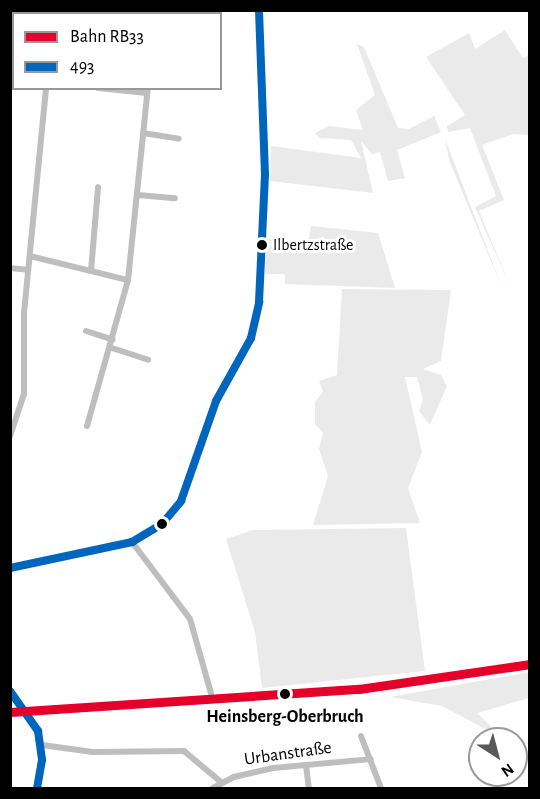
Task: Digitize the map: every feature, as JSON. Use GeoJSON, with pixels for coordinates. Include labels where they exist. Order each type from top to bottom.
{"type":"FeatureCollection","features":[{"type":"Feature","properties":{"kind":"street"},"geometry":{"type":"LineString","coordinates":[[10,568],[132,543],[162,524],[181,501],[207,421],[256,321],[265,174],[259,10]]}},
{"type":"Feature","properties":{"kind":"street"},"geometry":{"type":"LineString","coordinates":[[10,436],[24,394],[28,270],[46,90]]}},
{"type":"Feature","properties":{"kind":"street"},"geometry":{"type":"LineString","coordinates":[[87,426],[112,348],[128,280],[148,91],[131,90]]}},
{"type":"Feature","properties":{"kind":"street"},"geometry":{"type":"LineString","coordinates":[[143,133],[179,139]]}},
{"type":"Feature","properties":{"kind":"street"},"geometry":{"type":"LineString","coordinates":[[91,271],[98,187]]}},
{"type":"Feature","properties":{"kind":"street"},"geometry":{"type":"LineString","coordinates":[[138,195],[175,198]]}},
{"type":"Feature","properties":{"kind":"street"},"geometry":{"type":"LineString","coordinates":[[30,255],[128,280]]}},
{"type":"Feature","properties":{"kind":"street"},"geometry":{"type":"LineString","coordinates":[[10,268],[28,270]]}},
{"type":"Feature","properties":{"kind":"street"},"geometry":{"type":"LineString","coordinates":[[86,331],[113,340]]}},
{"type":"Feature","properties":{"kind":"street"},"geometry":{"type":"LineString","coordinates":[[112,348],[148,360]]}},
{"type":"Feature","properties":{"kind":"street"},"geometry":{"type":"LineString","coordinates":[[132,543],[190,619],[211,693]]}},
{"type":"Feature","properties":{"kind":"street"},"geometry":{"type":"LineString","coordinates":[[10,690],[33,721],[42,745],[37,789]]}},
{"type":"Feature","properties":{"kind":"street"},"geometry":{"type":"LineString","coordinates":[[361,736],[381,789]]}},
{"type":"Feature","properties":{"kind":"street"},"geometry":{"type":"LineString","coordinates":[[42,745],[93,752],[184,751],[221,782]]}},
{"type":"Feature","properties":{"kind":"street","name":"Urbanstraße"},"geometry":{"type":"LineString","coordinates":[[213,789],[221,782],[306,765],[371,759]]}},
{"type":"Feature","properties":{"kind":"street"},"geometry":{"type":"LineString","coordinates":[[306,765],[309,789]]}},
{"type":"Feature","properties":{"kind":"shaded area"},"geometry":{"type":"Polygon","coordinates":[[[505,30],[523,58],[529,55],[529,135],[513,134],[482,145],[504,200],[479,211],[511,288],[475,207],[496,196],[470,128],[448,132],[447,126],[465,115],[426,57],[469,33],[475,49],[505,30]]]}},
{"type":"Feature","properties":{"kind":"shaded area"},"geometry":{"type":"Polygon","coordinates":[[[357,44],[364,47],[398,128],[409,129],[434,116],[441,132],[397,150],[405,178],[388,181],[380,152],[372,154],[361,141],[373,193],[270,181],[271,146],[361,158],[351,140],[319,138],[315,133],[329,126],[363,130],[356,110],[375,95],[357,44]]]}},
{"type":"Feature","properties":{"kind":"shaded area"},"geometry":{"type":"Polygon","coordinates":[[[445,139],[503,290],[449,160],[445,139]]]}},
{"type":"Feature","properties":{"kind":"shaded area"},"geometry":{"type":"Polygon","coordinates":[[[311,226],[378,233],[395,288],[285,284],[285,274],[265,274],[267,239],[308,243],[311,226]]]}},
{"type":"Feature","properties":{"kind":"shaded area"},"geometry":{"type":"Polygon","coordinates":[[[342,289],[451,290],[441,361],[423,369],[441,375],[447,386],[430,425],[419,411],[423,399],[417,377],[405,377],[422,452],[408,488],[420,523],[313,525],[328,476],[319,449],[323,433],[315,424],[315,402],[323,392],[319,381],[337,375],[342,289]]]}},
{"type":"Feature","properties":{"kind":"shaded area"},"geometry":{"type":"Polygon","coordinates":[[[406,528],[425,671],[262,688],[255,632],[226,539],[253,530],[406,528]]]}},
{"type":"Feature","properties":{"kind":"shaded area"},"geometry":{"type":"Polygon","coordinates":[[[529,672],[529,698],[477,713],[492,727],[481,727],[442,706],[390,697],[529,672]]]}},
{"type":"Feature","properties":{"kind":"rail line","name":"RB33"},"geometry":{"type":"LineString","coordinates":[[10,712],[359,689],[530,664]]}},
{"type":"Feature","properties":{"kind":"transit line","name":"493"},"geometry":{"type":"LineString","coordinates":[[10,568],[132,542],[162,524],[181,501],[216,401],[251,338],[259,302],[265,174],[259,10]]}},
{"type":"Feature","properties":{"kind":"transit line","name":"493"},"geometry":{"type":"LineString","coordinates":[[10,691],[38,731],[42,760],[37,788]]}},
{"type":"Feature","properties":{"kind":"place","name":"Ilbertzstraße"},"geometry":{"type":"Point","coordinates":[262,245]}},
{"type":"Feature","properties":{"kind":"place","name":"Heinsberg-Oberbruch"},"geometry":{"type":"Point","coordinates":[285,694]}}]}
